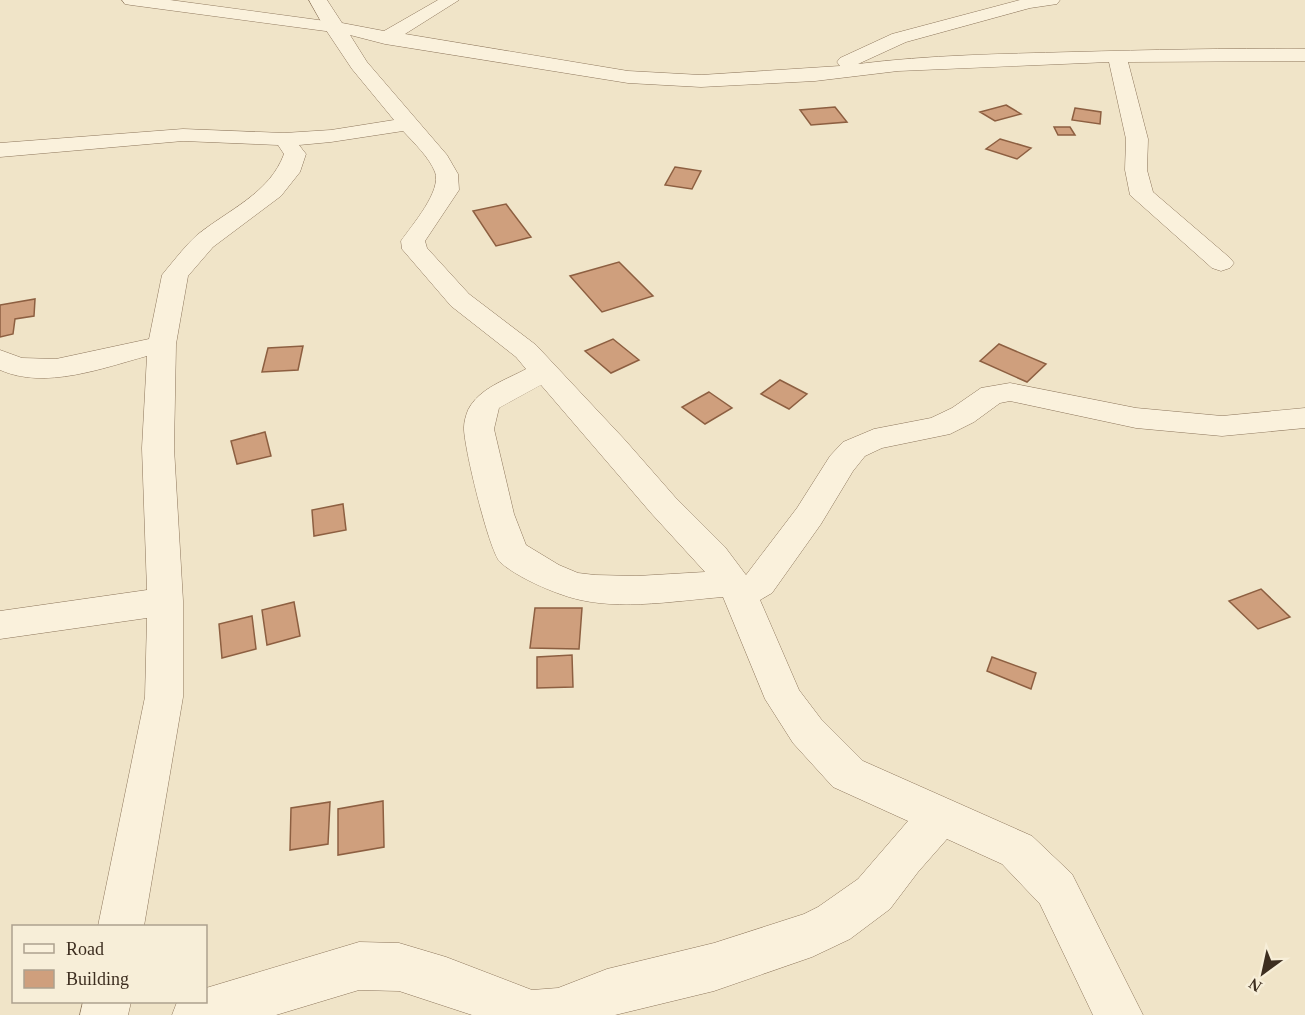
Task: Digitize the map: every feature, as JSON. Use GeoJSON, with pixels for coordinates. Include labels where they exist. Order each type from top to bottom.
{"type":"FeatureCollection","features":[{"type":"Feature","properties":{"kind":"street"},"geometry":{"type":"LineString","coordinates":[[131,0],[326,14],[385,38],[628,77],[700,81],[815,75],[898,65],[1117,57],[1305,55]]}},
{"type":"Feature","properties":{"kind":"street"},"geometry":{"type":"LineString","coordinates":[[385,38],[450,0]]}},
{"type":"Feature","properties":{"kind":"street"},"geometry":{"type":"LineString","coordinates":[[815,75],[899,38],[991,13],[1051,0]]}},
{"type":"Feature","properties":{"kind":"street"},"geometry":{"type":"LineString","coordinates":[[326,14],[359,65],[439,160],[447,174],[447,190],[413,241],[415,249],[460,300],[526,351],[614,447],[663,505],[713,556],[736,589],[784,699],[807,731],[848,774],[1017,850],[1056,889],[1119,1015]]}},
{"type":"Feature","properties":{"kind":"street"},"geometry":{"type":"LineString","coordinates":[[1117,57],[1137,139],[1136,170],[1142,195],[1221,263]]}},
{"type":"Feature","properties":{"kind":"street"},"geometry":{"type":"LineString","coordinates":[[0,150],[183,135],[284,139],[331,136],[408,124]]}},
{"type":"Feature","properties":{"kind":"street"},"geometry":{"type":"LineString","coordinates":[[121,925],[164,697],[165,601],[159,448],[162,344],[175,275],[204,242],[273,191],[289,172],[295,154],[284,139]]}},
{"type":"Feature","properties":{"kind":"street"},"geometry":{"type":"LineString","coordinates":[[0,360],[20,369],[46,369],[162,344]]}},
{"type":"Feature","properties":{"kind":"street"},"geometry":{"type":"LineString","coordinates":[[544,371],[488,402],[482,412],[478,429],[497,514],[512,553],[547,574],[573,585],[595,589],[736,589],[759,584],[809,516],[841,464],[854,448],[874,439],[939,427],[963,415],[992,395],[1010,392],[1136,418],[1222,426],[1305,418]]}},
{"type":"Feature","properties":{"kind":"street"},"geometry":{"type":"LineString","coordinates":[[0,625],[165,601]]}},
{"type":"Feature","properties":{"kind":"street"},"geometry":{"type":"LineString","coordinates":[[196,1015],[359,966],[399,967],[446,981],[532,1014],[558,1012],[607,993],[714,967],[812,934],[834,923],[874,894],[903,856],[941,816]]}},
{"type":"Feature","properties":{"kind":"building"},"geometry":{"type":"Polygon","coordinates":[[[1006,105],[1021,114],[995,121],[980,112],[1006,105]]]}},
{"type":"Feature","properties":{"kind":"building"},"geometry":{"type":"Polygon","coordinates":[[[835,107],[847,122],[811,125],[800,110],[835,107]]]}},
{"type":"Feature","properties":{"kind":"building"},"geometry":{"type":"Polygon","coordinates":[[[1075,108],[1101,112],[1100,124],[1072,120],[1075,108]]]}},
{"type":"Feature","properties":{"kind":"building"},"geometry":{"type":"Polygon","coordinates":[[[1054,127],[1070,127],[1075,135],[1058,135],[1054,127]]]}},
{"type":"Feature","properties":{"kind":"building"},"geometry":{"type":"Polygon","coordinates":[[[1000,139],[1031,148],[1017,159],[986,149],[1000,139]]]}},
{"type":"Feature","properties":{"kind":"building"},"geometry":{"type":"Polygon","coordinates":[[[675,167],[701,171],[692,189],[665,185],[675,167]]]}},
{"type":"Feature","properties":{"kind":"building"},"geometry":{"type":"Polygon","coordinates":[[[506,204],[531,237],[496,246],[473,211],[506,204]]]}},
{"type":"Feature","properties":{"kind":"building"},"geometry":{"type":"Polygon","coordinates":[[[619,262],[653,296],[602,312],[570,276],[619,262]]]}},
{"type":"Feature","properties":{"kind":"building"},"geometry":{"type":"Polygon","coordinates":[[[35,299],[34,316],[15,319],[13,334],[0,337],[0,305],[35,299]]]}},
{"type":"Feature","properties":{"kind":"building"},"geometry":{"type":"Polygon","coordinates":[[[613,339],[639,360],[611,373],[585,351],[613,339]]]}},
{"type":"Feature","properties":{"kind":"building"},"geometry":{"type":"Polygon","coordinates":[[[999,344],[1046,364],[1027,382],[980,361],[999,344]]]}},
{"type":"Feature","properties":{"kind":"building"},"geometry":{"type":"Polygon","coordinates":[[[303,346],[298,370],[262,372],[268,348],[303,346]]]}},
{"type":"Feature","properties":{"kind":"building"},"geometry":{"type":"Polygon","coordinates":[[[780,380],[807,394],[789,409],[761,394],[780,380]]]}},
{"type":"Feature","properties":{"kind":"building"},"geometry":{"type":"Polygon","coordinates":[[[709,392],[732,408],[705,424],[682,407],[709,392]]]}},
{"type":"Feature","properties":{"kind":"building"},"geometry":{"type":"Polygon","coordinates":[[[265,432],[271,456],[237,464],[231,441],[265,432]]]}},
{"type":"Feature","properties":{"kind":"building"},"geometry":{"type":"Polygon","coordinates":[[[343,504],[346,530],[314,536],[312,510],[343,504]]]}},
{"type":"Feature","properties":{"kind":"building"},"geometry":{"type":"Polygon","coordinates":[[[1261,589],[1290,617],[1258,629],[1229,601],[1261,589]]]}},
{"type":"Feature","properties":{"kind":"building"},"geometry":{"type":"Polygon","coordinates":[[[294,602],[300,636],[267,645],[262,610],[294,602]]]}},
{"type":"Feature","properties":{"kind":"building"},"geometry":{"type":"Polygon","coordinates":[[[535,608],[582,608],[579,649],[530,648],[535,608]]]}},
{"type":"Feature","properties":{"kind":"building"},"geometry":{"type":"Polygon","coordinates":[[[252,616],[256,649],[222,658],[219,624],[252,616]]]}},
{"type":"Feature","properties":{"kind":"building"},"geometry":{"type":"Polygon","coordinates":[[[572,655],[573,687],[537,688],[537,657],[572,655]]]}},
{"type":"Feature","properties":{"kind":"building"},"geometry":{"type":"Polygon","coordinates":[[[992,657],[1036,673],[1031,689],[987,671],[992,657]]]}},
{"type":"Feature","properties":{"kind":"building"},"geometry":{"type":"Polygon","coordinates":[[[383,801],[384,847],[338,855],[338,809],[383,801]]]}},
{"type":"Feature","properties":{"kind":"building"},"geometry":{"type":"Polygon","coordinates":[[[330,802],[328,844],[290,850],[291,808],[330,802]]]}}]}
